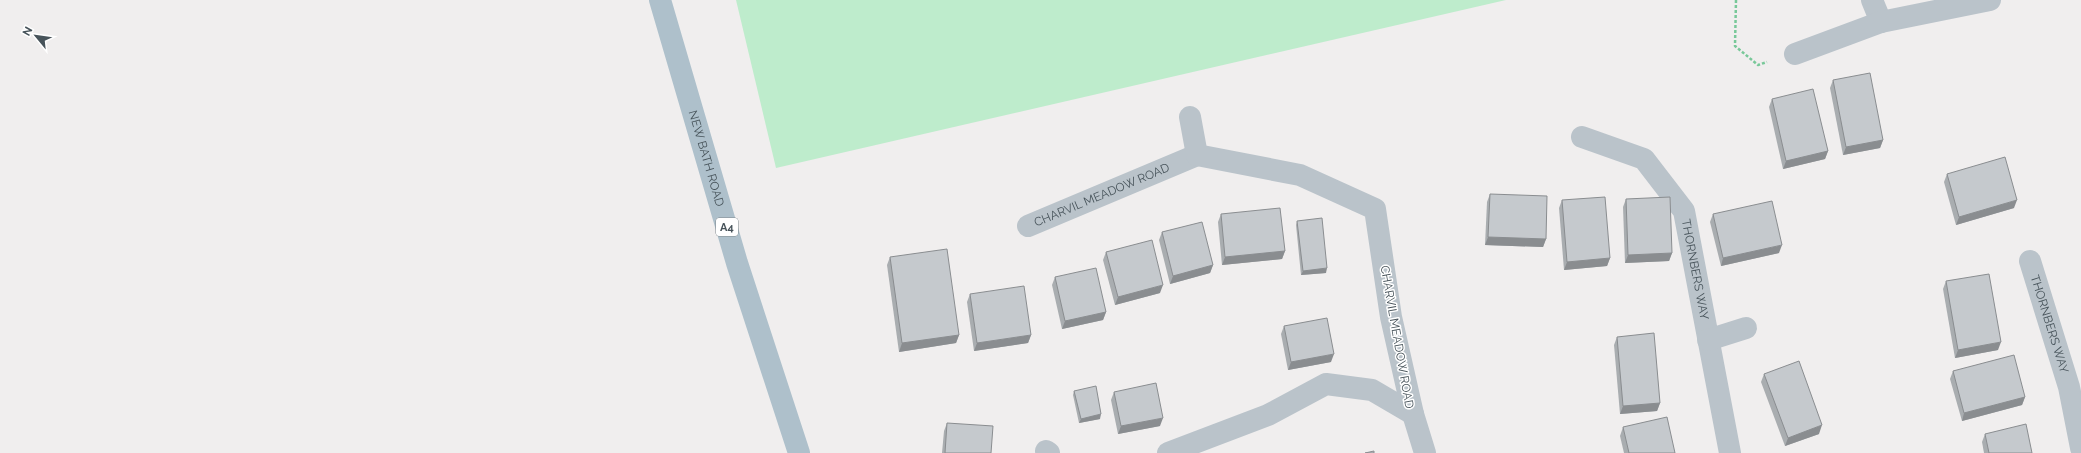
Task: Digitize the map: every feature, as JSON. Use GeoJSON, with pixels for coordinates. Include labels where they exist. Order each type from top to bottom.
{"type":"FeatureCollection","features":[{"type":"Feature","properties":{"kind":"main road","name":"NEW BATH ROAD"},"geometry":{"type":"LineString","coordinates":[[660,0],[737,263],[798,453]]}},
{"type":"Feature","properties":{"kind":"street"},"geometry":{"type":"LineString","coordinates":[[1872,0],[1881,22]]}},
{"type":"Feature","properties":{"kind":"street"},"geometry":{"type":"LineString","coordinates":[[1795,54],[1881,22],[1990,0]]}},
{"type":"Feature","properties":{"kind":"street"},"geometry":{"type":"LineString","coordinates":[[1190,117],[1197,155]]}},
{"type":"Feature","properties":{"kind":"street","name":"THORNBERS WAY"},"geometry":{"type":"LineString","coordinates":[[1582,137],[1644,159],[1684,211],[1730,453]]}},
{"type":"Feature","properties":{"kind":"street","name":"CHARVIL MEADOW ROAD"},"geometry":{"type":"LineString","coordinates":[[1028,226],[1197,155],[1300,175],[1375,209],[1391,317],[1412,414]]}},
{"type":"Feature","properties":{"kind":"street","name":"THORNBERS WAY"},"geometry":{"type":"LineString","coordinates":[[2030,261],[2075,384],[2081,448]]}},
{"type":"Feature","properties":{"kind":"street"},"geometry":{"type":"LineString","coordinates":[[1708,340],[1746,328]]}},
{"type":"Feature","properties":{"kind":"street","name":"CHARVIL MEADOW ROAD"},"geometry":{"type":"LineString","coordinates":[[1168,453],[1268,414],[1326,384],[1372,390],[1412,414]]}},
{"type":"Feature","properties":{"kind":"street"},"geometry":{"type":"LineString","coordinates":[[1412,414],[1425,453]]}},
{"type":"Feature","properties":{"kind":"path"},"geometry":{"type":"LineString","coordinates":[[1736,0],[1734,46],[1758,65],[1795,54]]}},
{"type":"Feature","properties":{"kind":"green space"},"geometry":{"type":"Polygon","coordinates":[[[736,0],[1506,0],[776,168],[736,0]]]}},
{"type":"Feature","properties":{"kind":"building"},"geometry":{"type":"Polygon","coordinates":[[[1870,73],[1883,140],[1846,147],[1833,80],[1870,73]]]}},
{"type":"Feature","properties":{"kind":"building"},"geometry":{"type":"Polygon","coordinates":[[[1813,89],[1828,151],[1786,161],[1772,99],[1813,89]]]}},
{"type":"Feature","properties":{"kind":"building"},"geometry":{"type":"Polygon","coordinates":[[[2005,157],[2017,200],[1959,217],[1947,174],[2005,157]]]}},
{"type":"Feature","properties":{"kind":"building"},"geometry":{"type":"Polygon","coordinates":[[[1490,194],[1547,196],[1546,239],[1488,237],[1490,194]]]}},
{"type":"Feature","properties":{"kind":"building"},"geometry":{"type":"Polygon","coordinates":[[[1605,197],[1610,258],[1567,262],[1562,200],[1605,197]]]}},
{"type":"Feature","properties":{"kind":"building"},"geometry":{"type":"Polygon","coordinates":[[[1670,197],[1672,253],[1628,255],[1626,199],[1670,197]]]}},
{"type":"Feature","properties":{"kind":"building"},"geometry":{"type":"Polygon","coordinates":[[[1772,201],[1782,245],[1723,258],[1713,214],[1772,201]]]}},
{"type":"Feature","properties":{"kind":"building"},"geometry":{"type":"Polygon","coordinates":[[[1280,208],[1285,251],[1225,257],[1221,214],[1280,208]]]}},
{"type":"Feature","properties":{"kind":"building"},"geometry":{"type":"Polygon","coordinates":[[[1322,218],[1327,268],[1303,271],[1297,221],[1322,218]]]}},
{"type":"Feature","properties":{"kind":"building"},"geometry":{"type":"Polygon","coordinates":[[[1202,222],[1213,265],[1173,276],[1162,232],[1202,222]]]}},
{"type":"Feature","properties":{"kind":"building"},"geometry":{"type":"Polygon","coordinates":[[[1152,240],[1163,285],[1118,297],[1106,252],[1152,240]]]}},
{"type":"Feature","properties":{"kind":"building"},"geometry":{"type":"Polygon","coordinates":[[[947,249],[959,335],[902,343],[890,257],[947,249]]]}},
{"type":"Feature","properties":{"kind":"building"},"geometry":{"type":"Polygon","coordinates":[[[1096,268],[1106,312],[1065,321],[1055,277],[1096,268]]]}},
{"type":"Feature","properties":{"kind":"building"},"geometry":{"type":"Polygon","coordinates":[[[1989,274],[2001,342],[1958,350],[1946,281],[1989,274]]]}},
{"type":"Feature","properties":{"kind":"building"},"geometry":{"type":"Polygon","coordinates":[[[1024,286],[1031,335],[977,343],[970,294],[1024,286]]]}},
{"type":"Feature","properties":{"kind":"building"},"geometry":{"type":"Polygon","coordinates":[[[1327,318],[1334,354],[1291,362],[1284,326],[1327,318]]]}},
{"type":"Feature","properties":{"kind":"building"},"geometry":{"type":"Polygon","coordinates":[[[1654,333],[1660,403],[1623,406],[1617,337],[1654,333]]]}},
{"type":"Feature","properties":{"kind":"building"},"geometry":{"type":"Polygon","coordinates":[[[2014,355],[2025,397],[1964,413],[1953,371],[2014,355]]]}},
{"type":"Feature","properties":{"kind":"building"},"geometry":{"type":"Polygon","coordinates":[[[1799,361],[1822,425],[1788,438],[1764,374],[1799,361]]]}},
{"type":"Feature","properties":{"kind":"building"},"geometry":{"type":"Polygon","coordinates":[[[1156,383],[1163,418],[1121,426],[1114,392],[1156,383]]]}},
{"type":"Feature","properties":{"kind":"building"},"geometry":{"type":"Polygon","coordinates":[[[1096,386],[1101,414],[1081,419],[1074,391],[1096,386]]]}},
{"type":"Feature","properties":{"kind":"building"},"geometry":{"type":"Polygon","coordinates":[[[1667,417],[1675,453],[1629,453],[1623,427],[1667,417]]]}},
{"type":"Feature","properties":{"kind":"building"},"geometry":{"type":"Polygon","coordinates":[[[947,423],[993,426],[991,453],[945,453],[947,423]]]}},
{"type":"Feature","properties":{"kind":"building"},"geometry":{"type":"Polygon","coordinates":[[[2026,424],[2032,453],[1989,453],[1985,434],[2026,424]]]}}]}
